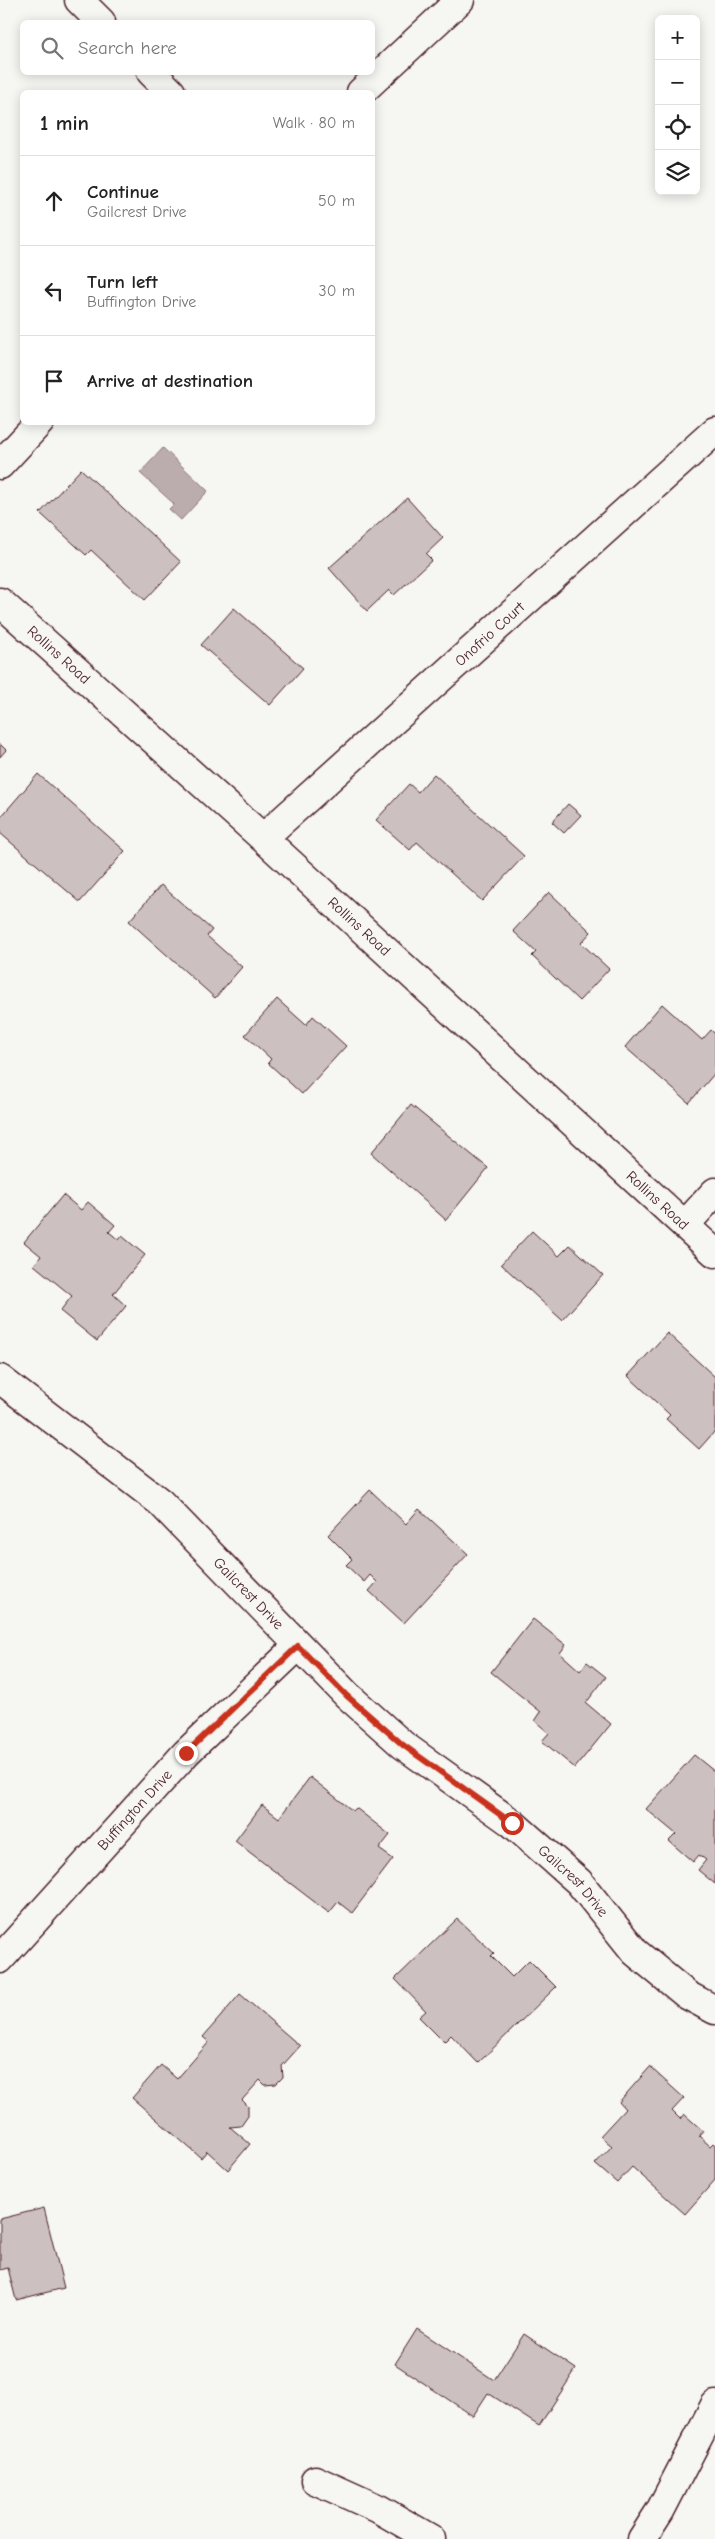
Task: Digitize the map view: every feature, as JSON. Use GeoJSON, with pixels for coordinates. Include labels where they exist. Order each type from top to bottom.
{"type":"FeatureCollection","features":[{"type":"Feature","properties":{"kind":"street"},"geometry":{"type":"LineString","coordinates":[[79,0],[99,20]]}},
{"type":"Feature","properties":{"kind":"street"},"geometry":{"type":"LineString","coordinates":[[363,90],[460,0]]}},
{"type":"Feature","properties":{"kind":"street"},"geometry":{"type":"LineString","coordinates":[[154,75],[169,90]]}},
{"type":"Feature","properties":{"kind":"street"},"geometry":{"type":"LineString","coordinates":[[0,465],[37,425]]}},
{"type":"Feature","properties":{"kind":"street","name":"Onofrio Court"},"geometry":{"type":"LineString","coordinates":[[263,838],[715,431]]}},
{"type":"Feature","properties":{"kind":"street","name":"Rollins Road"},"geometry":{"type":"LineString","coordinates":[[0,602],[263,838],[715,1253]]}},
{"type":"Feature","properties":{"kind":"street"},"geometry":{"type":"LineString","coordinates":[[685,1225],[715,1192]]}},
{"type":"Feature","properties":{"kind":"street","name":"Gailcrest Drive"},"geometry":{"type":"LineString","coordinates":[[0,1379],[160,1502],[219,1561],[347,1696],[403,1745],[512,1823],[578,1882],[636,1952],[687,1995],[715,2010]]}},
{"type":"Feature","properties":{"kind":"street","name":"Buffington Drive"},"geometry":{"type":"LineString","coordinates":[[0,1959],[186,1753],[298,1646]]}},
{"type":"Feature","properties":{"kind":"street"},"geometry":{"type":"LineString","coordinates":[[642,2539],[660,2512],[715,2405]]}},
{"type":"Feature","properties":{"kind":"street"},"geometry":{"type":"LineString","coordinates":[[315,2480],[379,2509],[431,2539]]}},
{"type":"Feature","properties":{"kind":"shaded area"},"geometry":{"type":"Polygon","coordinates":[[[163,448],[208,491],[181,520],[169,509],[174,504],[140,473],[163,448]]]}},
{"type":"Feature","properties":{"kind":"building"},"geometry":{"type":"Polygon","coordinates":[[[81,469],[181,562],[145,600],[91,550],[86,555],[40,513],[81,469]]]}},
{"type":"Feature","properties":{"kind":"building"},"geometry":{"type":"Polygon","coordinates":[[[407,498],[443,538],[426,554],[432,560],[394,595],[389,590],[367,611],[329,568],[407,498]]]}},
{"type":"Feature","properties":{"kind":"building"},"geometry":{"type":"Polygon","coordinates":[[[234,608],[303,668],[270,705],[201,645],[234,608]]]}},
{"type":"Feature","properties":{"kind":"building"},"geometry":{"type":"Polygon","coordinates":[[[0,744],[6,750],[0,757],[0,744]]]}},
{"type":"Feature","properties":{"kind":"building"},"geometry":{"type":"Polygon","coordinates":[[[38,774],[125,851],[80,902],[0,833],[0,818],[38,774]]]}},
{"type":"Feature","properties":{"kind":"building"},"geometry":{"type":"Polygon","coordinates":[[[434,774],[524,856],[482,901],[417,842],[410,850],[376,820],[409,784],[418,792],[434,774]]]}},
{"type":"Feature","properties":{"kind":"building"},"geometry":{"type":"Polygon","coordinates":[[[568,804],[581,815],[564,833],[552,822],[568,804]]]}},
{"type":"Feature","properties":{"kind":"building"},"geometry":{"type":"Polygon","coordinates":[[[161,885],[212,930],[207,936],[242,967],[215,998],[129,921],[161,885]]]}},
{"type":"Feature","properties":{"kind":"building"},"geometry":{"type":"Polygon","coordinates":[[[549,892],[591,932],[581,943],[609,969],[579,1001],[532,956],[536,952],[513,931],[549,892]]]}},
{"type":"Feature","properties":{"kind":"building"},"geometry":{"type":"Polygon","coordinates":[[[277,999],[306,1025],[313,1016],[346,1046],[302,1094],[268,1063],[271,1059],[245,1035],[277,999]]]}},
{"type":"Feature","properties":{"kind":"building"},"geometry":{"type":"Polygon","coordinates":[[[662,1004],[702,1040],[711,1030],[715,1034],[715,1073],[689,1103],[625,1047],[662,1004]]]}},
{"type":"Feature","properties":{"kind":"building"},"geometry":{"type":"Polygon","coordinates":[[[411,1105],[488,1168],[446,1220],[371,1153],[411,1105]]]}},
{"type":"Feature","properties":{"kind":"building"},"geometry":{"type":"Polygon","coordinates":[[[63,1195],[81,1210],[88,1202],[115,1225],[109,1232],[119,1240],[122,1236],[145,1255],[113,1294],[126,1306],[97,1341],[60,1311],[72,1296],[34,1265],[41,1256],[24,1242],[63,1195]]]}},
{"type":"Feature","properties":{"kind":"building"},"geometry":{"type":"Polygon","coordinates":[[[532,1231],[559,1256],[570,1245],[603,1275],[562,1320],[501,1264],[532,1231]]]}},
{"type":"Feature","properties":{"kind":"building"},"geometry":{"type":"Polygon","coordinates":[[[667,1333],[715,1377],[715,1431],[699,1449],[666,1419],[670,1415],[628,1376],[667,1333]]]}},
{"type":"Feature","properties":{"kind":"building"},"geometry":{"type":"Polygon","coordinates":[[[370,1490],[406,1524],[419,1509],[468,1554],[404,1623],[369,1591],[377,1582],[370,1575],[364,1582],[346,1565],[352,1559],[328,1535],[370,1490]]]}},
{"type":"Feature","properties":{"kind":"building"},"geometry":{"type":"Polygon","coordinates":[[[533,1619],[566,1645],[560,1653],[580,1671],[587,1662],[606,1677],[586,1703],[611,1724],[575,1768],[542,1741],[549,1733],[535,1721],[541,1712],[491,1672],[533,1619]]]}},
{"type":"Feature","properties":{"kind":"building"},"geometry":{"type":"Polygon","coordinates":[[[694,1755],[715,1772],[715,1884],[698,1870],[706,1860],[699,1855],[693,1862],[669,1841],[676,1834],[646,1809],[694,1755]]]}},
{"type":"Feature","properties":{"kind":"building"},"geometry":{"type":"Polygon","coordinates":[[[310,1777],[353,1811],[356,1808],[390,1835],[379,1849],[393,1859],[352,1913],[338,1902],[329,1913],[235,1841],[262,1805],[279,1818],[310,1777]]]}},
{"type":"Feature","properties":{"kind":"building"},"geometry":{"type":"Polygon","coordinates":[[[457,1919],[494,1953],[491,1956],[512,1977],[529,1960],[556,1987],[478,2063],[451,2035],[444,2042],[419,2017],[426,2011],[395,1979],[457,1919]]]}},
{"type":"Feature","properties":{"kind":"building"},"geometry":{"type":"Polygon","coordinates":[[[240,1994],[300,2046],[282,2066],[283,2077],[276,2084],[265,2085],[260,2080],[242,2100],[248,2106],[248,2116],[241,2126],[230,2127],[250,2144],[228,2170],[207,2151],[201,2158],[132,2098],[161,2065],[177,2079],[209,2042],[203,2037],[240,1994]]]}},
{"type":"Feature","properties":{"kind":"building"},"geometry":{"type":"Polygon","coordinates":[[[650,2067],[684,2098],[672,2111],[680,2119],[684,2114],[703,2131],[699,2136],[710,2146],[713,2143],[715,2145],[715,2180],[685,2214],[632,2167],[617,2183],[595,2164],[612,2146],[600,2136],[625,2109],[619,2102],[650,2067]]]}},
{"type":"Feature","properties":{"kind":"building"},"geometry":{"type":"Polygon","coordinates":[[[44,2208],[64,2288],[16,2300],[8,2268],[0,2270],[0,2219],[44,2208]]]}},
{"type":"Feature","properties":{"kind":"building"},"geometry":{"type":"Polygon","coordinates":[[[417,2329],[494,2380],[524,2334],[576,2369],[539,2426],[488,2393],[473,2416],[395,2364],[417,2329]]]}},
{"type":"Feature","properties":{"kind":"route"},"geometry":{"type":"LineString","coordinates":[[186,1753],[298,1646],[347,1696],[403,1745],[512,1823]]}}]}
